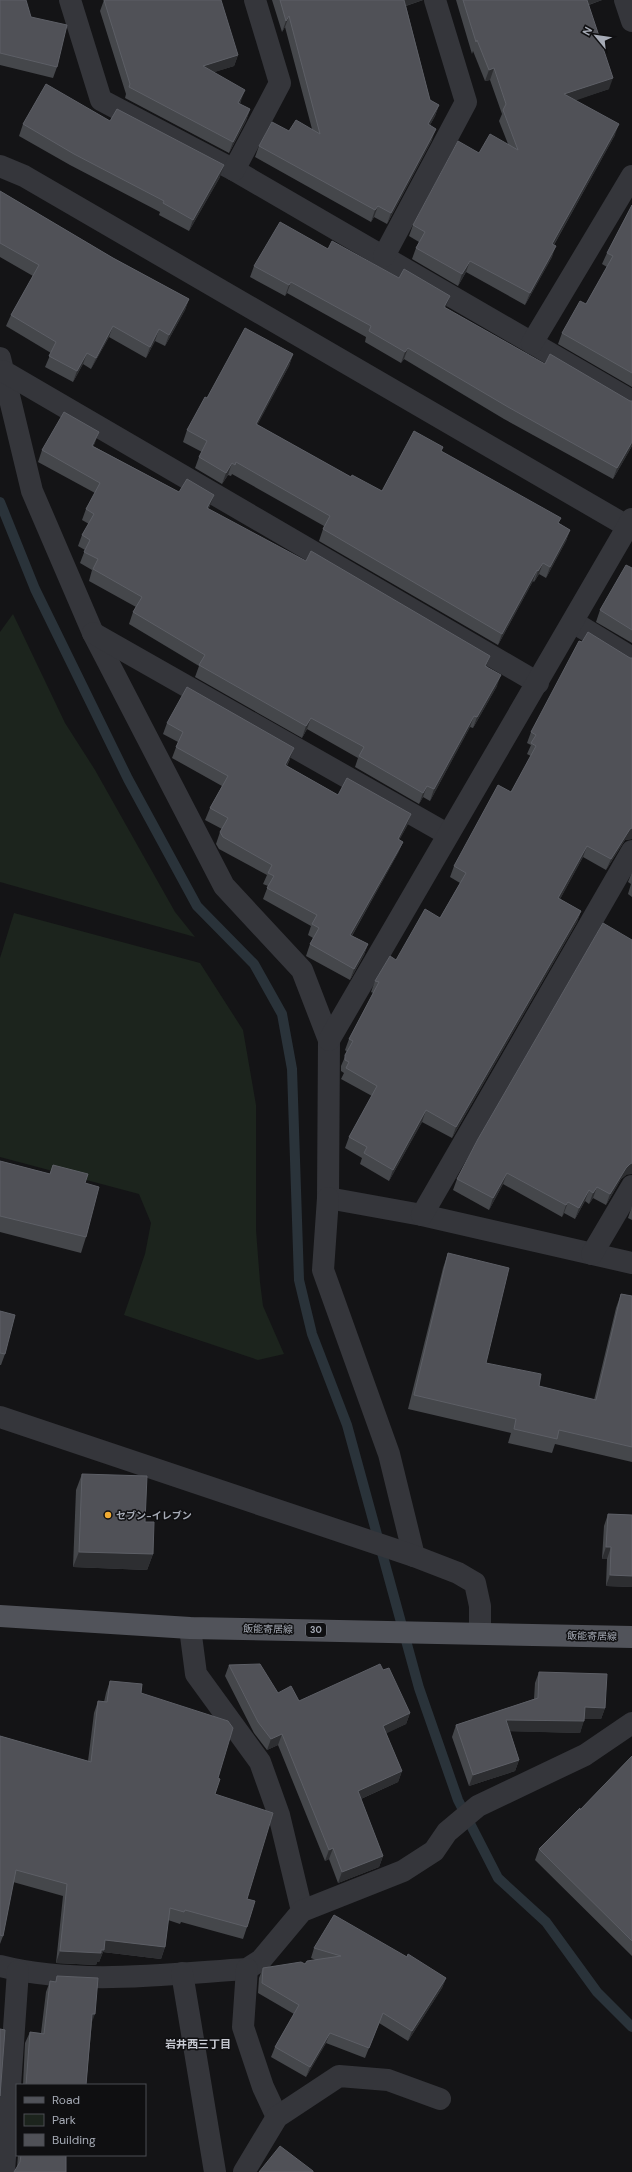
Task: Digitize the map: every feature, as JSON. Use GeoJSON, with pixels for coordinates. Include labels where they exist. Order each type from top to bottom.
{"type":"FeatureCollection","features":[{"type":"Feature","properties":{"kind":"main road","name":"飯能寄居線"},"geometry":{"type":"LineString","coordinates":[[0,1616],[190,1628],[632,1637]]}},
{"type":"Feature","properties":{"kind":"street"},"geometry":{"type":"LineString","coordinates":[[70,0],[101,100],[234,170],[632,401]]}},
{"type":"Feature","properties":{"kind":"street"},"geometry":{"type":"LineString","coordinates":[[234,170],[280,83],[255,0]]}},
{"type":"Feature","properties":{"kind":"street"},"geometry":{"type":"LineString","coordinates":[[384,256],[466,102],[435,0]]}},
{"type":"Feature","properties":{"kind":"street"},"geometry":{"type":"LineString","coordinates":[[625,0],[632,21]]}},
{"type":"Feature","properties":{"kind":"street"},"geometry":{"type":"LineString","coordinates":[[0,166],[24,176],[630,525],[538,683],[447,834],[329,1040]]}},
{"type":"Feature","properties":{"kind":"street"},"geometry":{"type":"LineString","coordinates":[[532,343],[632,176]]}},
{"type":"Feature","properties":{"kind":"street"},"geometry":{"type":"LineString","coordinates":[[1,364],[32,491],[93,633],[224,886],[302,970],[329,1040],[328,1198],[323,1270],[389,1454],[414,1556]]}},
{"type":"Feature","properties":{"kind":"street"},"geometry":{"type":"LineString","coordinates":[[1,364],[538,683]]}},
{"type":"Feature","properties":{"kind":"street"},"geometry":{"type":"LineString","coordinates":[[573,622],[632,658]]}},
{"type":"Feature","properties":{"kind":"street"},"geometry":{"type":"LineString","coordinates":[[93,633],[447,834]]}},
{"type":"Feature","properties":{"kind":"street"},"geometry":{"type":"LineString","coordinates":[[422,1215],[632,851]]}},
{"type":"Feature","properties":{"kind":"street"},"geometry":{"type":"LineString","coordinates":[[592,1254],[632,1186]]}},
{"type":"Feature","properties":{"kind":"street"},"geometry":{"type":"LineString","coordinates":[[328,1198],[422,1215],[632,1263]]}},
{"type":"Feature","properties":{"kind":"street"},"geometry":{"type":"LineString","coordinates":[[0,1417],[414,1556],[458,1573],[475,1583],[480,1606],[480,1633]]}},
{"type":"Feature","properties":{"kind":"street"},"geometry":{"type":"LineString","coordinates":[[190,1628],[196,1674],[260,1762],[279,1815],[302,1912]]}},
{"type":"Feature","properties":{"kind":"street"},"geometry":{"type":"LineString","coordinates":[[4,2172],[9,1968],[98,1977],[247,1969],[261,1960],[302,1912],[403,1871],[434,1851],[447,1832],[478,1806],[585,1755],[632,1723]]}},
{"type":"Feature","properties":{"kind":"street"},"geometry":{"type":"LineString","coordinates":[[247,1969],[242,2027],[263,2087],[277,2117]]}},
{"type":"Feature","properties":{"kind":"street"},"geometry":{"type":"LineString","coordinates":[[182,1973],[215,2172]]}},
{"type":"Feature","properties":{"kind":"street"},"geometry":{"type":"LineString","coordinates":[[244,2172],[277,2117],[339,2076],[388,2080],[440,2100]]}},
{"type":"Feature","properties":{"kind":"green space"},"geometry":{"type":"Polygon","coordinates":[[[13,614],[65,723],[95,770],[175,912],[195,937],[0,882],[0,632],[13,614]]]}},
{"type":"Feature","properties":{"kind":"green space"},"geometry":{"type":"Polygon","coordinates":[[[14,913],[200,963],[243,1030],[256,1105],[256,1230],[263,1306],[284,1354],[258,1360],[124,1315],[145,1254],[151,1223],[139,1194],[0,1157],[0,958],[14,913]]]}},
{"type":"Feature","properties":{"kind":"building"},"geometry":{"type":"Polygon","coordinates":[[[0,0],[26,0],[31,17],[67,25],[57,67],[0,53],[0,0]]]}},
{"type":"Feature","properties":{"kind":"building"},"geometry":{"type":"Polygon","coordinates":[[[104,0],[221,0],[238,55],[203,66],[245,90],[238,103],[250,109],[233,142],[129,87],[130,84],[104,0]]]}},
{"type":"Feature","properties":{"kind":"building"},"geometry":{"type":"Polygon","coordinates":[[[280,0],[404,0],[430,100],[439,105],[428,124],[436,129],[391,213],[378,206],[375,210],[259,146],[272,122],[289,131],[296,120],[320,134],[289,16],[286,21],[280,0]]]}},
{"type":"Feature","properties":{"kind":"building"},"geometry":{"type":"Polygon","coordinates":[[[463,0],[587,0],[613,78],[564,94],[619,124],[552,244],[556,246],[530,293],[470,261],[462,274],[416,248],[425,232],[413,225],[458,141],[479,153],[490,134],[518,150],[503,110],[506,104],[494,68],[489,70],[477,40],[476,42],[463,0]]]}},
{"type":"Feature","properties":{"kind":"building"},"geometry":{"type":"Polygon","coordinates":[[[46,84],[110,121],[117,109],[224,165],[193,220],[163,203],[164,201],[74,154],[23,124],[46,84]]]}},
{"type":"Feature","properties":{"kind":"building"},"geometry":{"type":"Polygon","coordinates":[[[0,191],[113,258],[189,299],[169,335],[159,329],[150,347],[113,326],[96,358],[87,353],[77,371],[49,356],[56,342],[11,315],[39,265],[0,243],[0,191]]]}},
{"type":"Feature","properties":{"kind":"building"},"geometry":{"type":"Polygon","coordinates":[[[632,205],[632,373],[562,333],[580,301],[586,304],[613,256],[607,253],[632,205]]]}},
{"type":"Feature","properties":{"kind":"building"},"geometry":{"type":"Polygon","coordinates":[[[280,222],[328,249],[332,241],[399,278],[404,269],[450,296],[444,307],[545,364],[550,354],[632,401],[632,442],[617,468],[508,407],[408,348],[405,352],[369,331],[371,326],[291,282],[289,285],[254,266],[280,222]]]}},
{"type":"Feature","properties":{"kind":"building"},"geometry":{"type":"Polygon","coordinates":[[[245,328],[293,354],[256,424],[351,477],[352,475],[382,491],[414,431],[443,447],[441,451],[561,518],[558,523],[570,530],[550,567],[543,563],[538,571],[537,570],[502,634],[323,529],[330,516],[236,462],[235,465],[232,463],[226,473],[199,457],[207,441],[187,430],[205,397],[207,398],[245,328]]]}},
{"type":"Feature","properties":{"kind":"building"},"geometry":{"type":"Polygon","coordinates":[[[64,412],[99,432],[92,446],[179,492],[187,479],[214,495],[207,508],[306,561],[311,551],[490,656],[485,666],[501,675],[477,717],[474,716],[434,789],[427,786],[423,793],[359,756],[364,747],[311,718],[306,726],[199,665],[205,655],[133,612],[142,597],[93,569],[98,559],[84,552],[90,540],[82,535],[94,514],[86,509],[100,483],[42,450],[64,412]]]}},
{"type":"Feature","properties":{"kind":"building"},"geometry":{"type":"Polygon","coordinates":[[[626,565],[632,568],[632,630],[600,610],[626,565]]]}},
{"type":"Feature","properties":{"kind":"building"},"geometry":{"type":"Polygon","coordinates":[[[588,632],[632,658],[632,828],[611,859],[587,846],[558,898],[581,911],[456,1127],[426,1110],[393,1170],[364,1153],[367,1147],[349,1137],[377,1086],[346,1068],[349,1062],[345,1060],[345,1055],[353,1041],[349,1039],[379,982],[375,981],[390,956],[396,960],[425,909],[440,918],[466,873],[454,866],[498,785],[511,792],[536,746],[531,743],[536,735],[531,732],[579,641],[582,642],[588,632]]]}},
{"type":"Feature","properties":{"kind":"building"},"geometry":{"type":"Polygon","coordinates":[[[187,687],[294,748],[285,765],[338,795],[347,778],[411,814],[398,839],[403,842],[350,935],[368,944],[354,969],[310,944],[319,928],[312,924],[317,915],[267,888],[274,876],[268,873],[272,865],[223,837],[220,832],[228,818],[210,808],[228,776],[176,747],[183,732],[167,723],[187,687]]]}},
{"type":"Feature","properties":{"kind":"building"},"geometry":{"type":"Polygon","coordinates":[[[603,923],[632,940],[632,1163],[626,1168],[610,1194],[597,1187],[593,1193],[589,1190],[579,1208],[568,1202],[566,1205],[507,1173],[493,1198],[457,1179],[478,1139],[603,923]]]}},
{"type":"Feature","properties":{"kind":"building"},"geometry":{"type":"Polygon","coordinates":[[[0,1161],[50,1174],[53,1165],[88,1174],[85,1183],[99,1187],[86,1237],[0,1216],[0,1161]]]}},
{"type":"Feature","properties":{"kind":"building"},"geometry":{"type":"Polygon","coordinates":[[[448,1253],[509,1268],[486,1363],[541,1374],[539,1386],[596,1400],[621,1294],[632,1296],[632,1447],[559,1430],[557,1439],[514,1429],[516,1419],[414,1395],[448,1253]]]}},
{"type":"Feature","properties":{"kind":"building"},"geometry":{"type":"Polygon","coordinates":[[[0,1311],[15,1315],[5,1354],[0,1353],[0,1311]]]}},
{"type":"Feature","properties":{"kind":"building","name":"セブン-イレブン"},"geometry":{"type":"Polygon","coordinates":[[[82,1474],[147,1476],[145,1522],[154,1522],[153,1554],[79,1552],[82,1474]]]}},
{"type":"Feature","properties":{"kind":"building"},"geometry":{"type":"Polygon","coordinates":[[[608,1514],[632,1515],[632,1576],[610,1575],[611,1547],[606,1547],[608,1514]]]}},
{"type":"Feature","properties":{"kind":"building"},"geometry":{"type":"Polygon","coordinates":[[[260,1664],[278,1693],[291,1686],[299,1701],[380,1664],[383,1670],[389,1668],[410,1713],[383,1726],[402,1771],[358,1791],[383,1856],[342,1872],[333,1848],[329,1850],[282,1734],[271,1739],[258,1722],[229,1665],[260,1664]]]}},
{"type":"Feature","properties":{"kind":"building"},"geometry":{"type":"Polygon","coordinates":[[[539,1672],[607,1674],[605,1708],[585,1707],[584,1721],[506,1720],[519,1760],[473,1775],[456,1725],[538,1698],[539,1672]]]}},
{"type":"Feature","properties":{"kind":"building"},"geometry":{"type":"Polygon","coordinates":[[[110,1681],[142,1684],[141,1693],[228,1721],[233,1728],[218,1778],[220,1779],[215,1794],[273,1813],[247,1899],[255,1901],[247,1927],[185,1910],[184,1912],[170,1908],[165,1947],[105,1940],[104,1950],[101,1950],[101,1953],[60,1951],[67,1884],[16,1870],[3,1936],[0,1935],[0,1736],[91,1762],[98,1701],[107,1702],[110,1681]]]}},
{"type":"Feature","properties":{"kind":"building"},"geometry":{"type":"Polygon","coordinates":[[[632,1756],[632,1941],[539,1849],[580,1808],[580,1810],[632,1756]]]}},
{"type":"Feature","properties":{"kind":"building"},"geometry":{"type":"Polygon","coordinates":[[[334,1915],[407,1957],[408,1954],[446,1978],[412,2031],[383,2013],[369,2048],[330,2033],[310,2067],[275,2047],[299,2005],[262,1983],[263,1968],[301,1962],[305,1964],[307,1961],[341,1956],[314,1948],[334,1915]]]}},
{"type":"Feature","properties":{"kind":"building"},"geometry":{"type":"Polygon","coordinates":[[[57,1976],[98,1978],[95,2014],[92,2014],[86,2084],[26,2084],[30,2032],[44,2034],[50,1981],[56,1982],[57,1976]]]}},
{"type":"Feature","properties":{"kind":"building"},"geometry":{"type":"Polygon","coordinates":[[[0,2029],[5,2030],[0,2096],[0,2029]]]}},
{"type":"Feature","properties":{"kind":"building"},"geometry":{"type":"Polygon","coordinates":[[[280,2146],[313,2171],[313,2172],[259,2172],[280,2146]]]}},
{"type":"Feature","properties":{"kind":"building"},"geometry":{"type":"Polygon","coordinates":[[[21,2156],[66,2156],[66,2172],[14,2172],[20,2162],[21,2156]]]}},
{"type":"Feature","properties":{"kind":"waterway"},"geometry":{"type":"LineString","coordinates":[[0,502],[35,589],[128,779],[197,906],[254,964],[282,1014],[292,1069],[299,1280],[312,1334],[347,1425],[419,1688],[458,1800],[498,1878],[546,1922],[597,1992],[632,2027]]}},
{"type":"Feature","properties":{"kind":"place","name":"セブン-イレブン"},"geometry":{"type":"Point","coordinates":[108,1515]}},
{"type":"Feature","properties":{"kind":"district","name":"岩井西三丁目"},"geometry":{"type":"Point","coordinates":[198,2044]}}]}
